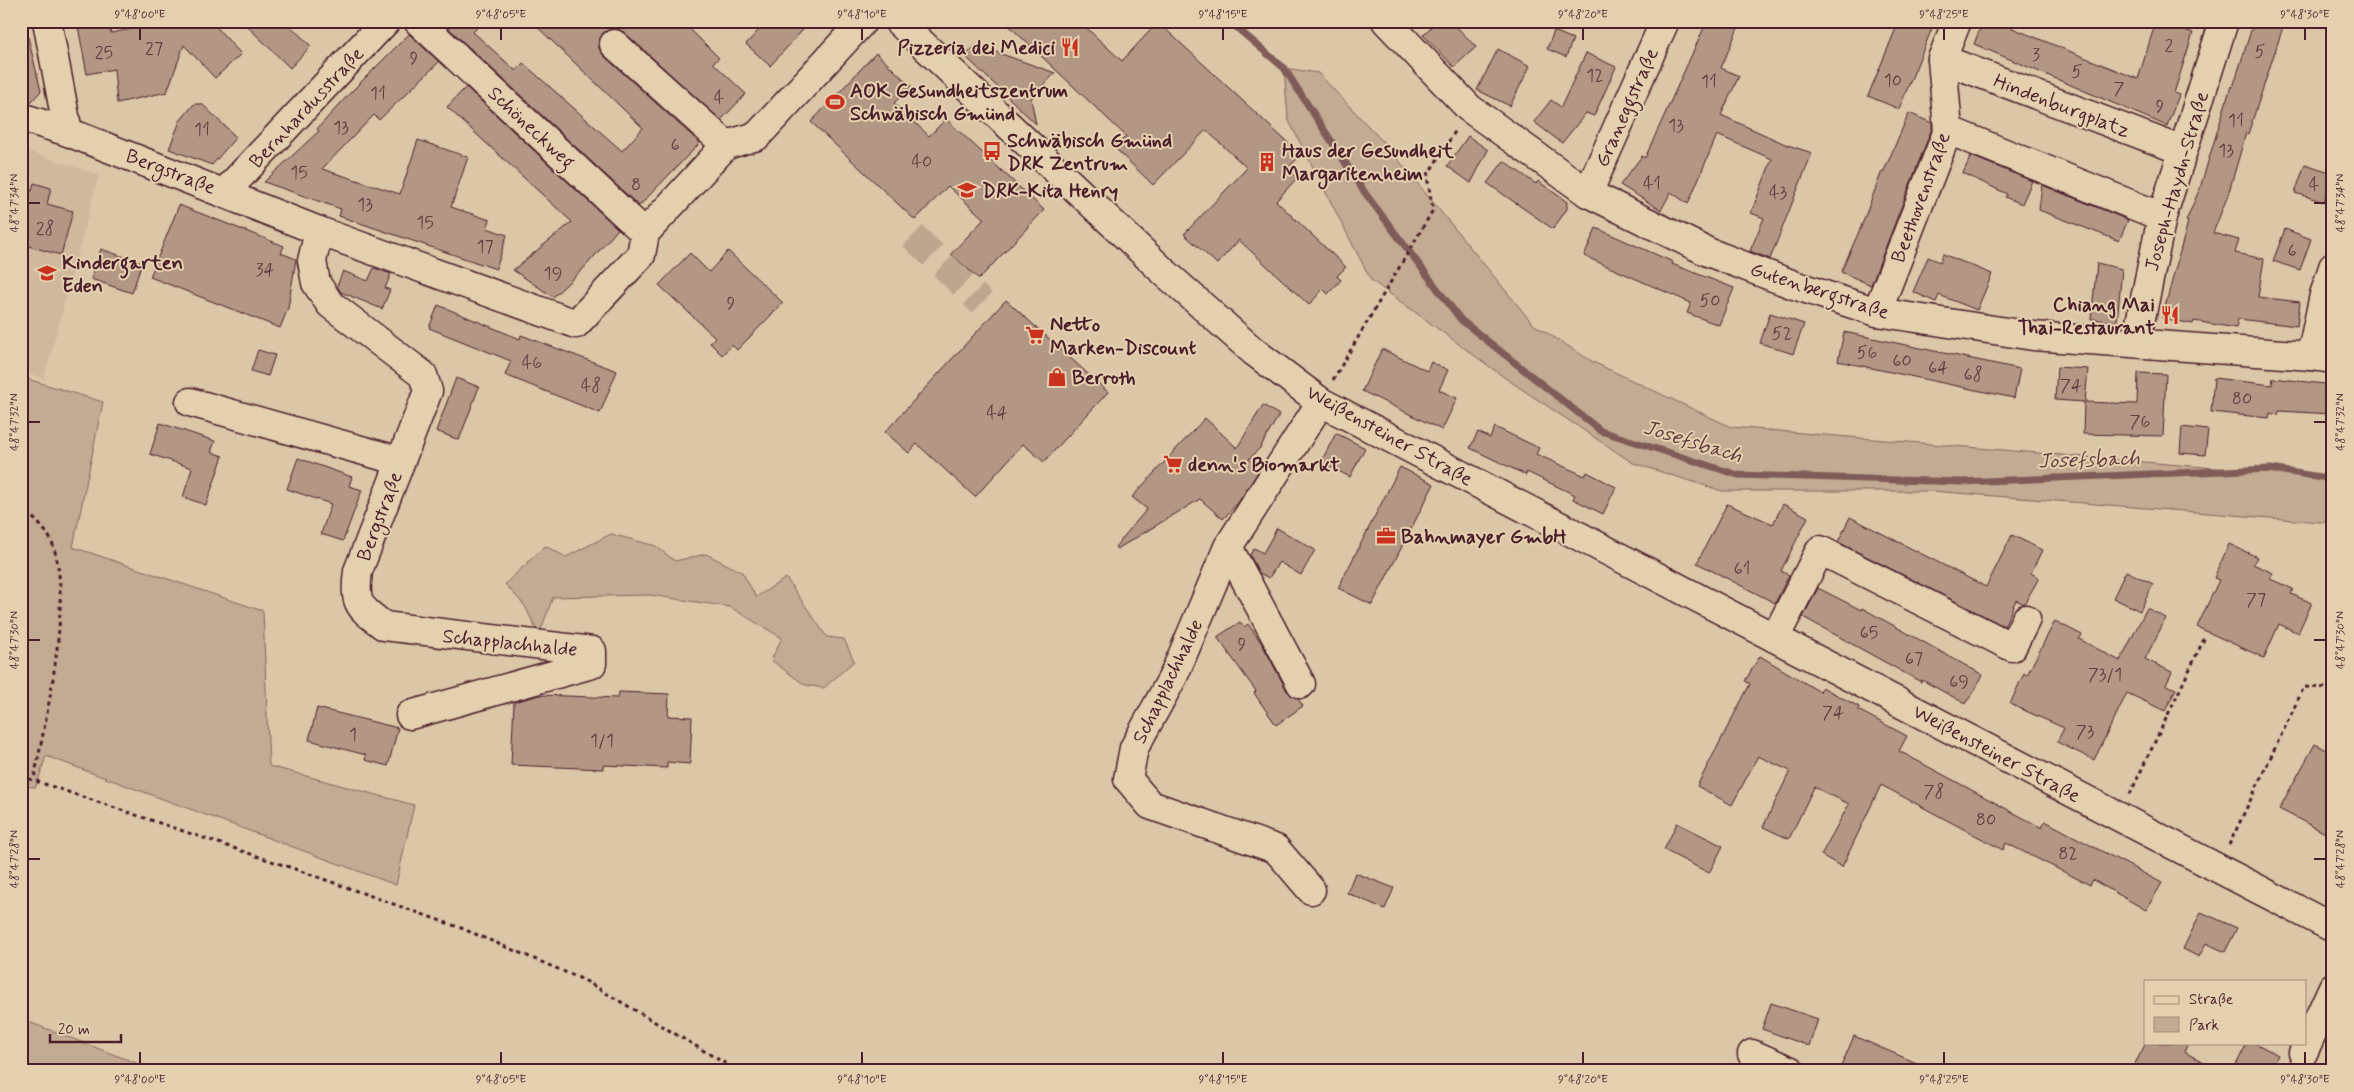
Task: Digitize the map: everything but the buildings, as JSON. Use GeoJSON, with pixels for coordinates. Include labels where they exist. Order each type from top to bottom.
{"type":"FeatureCollection","features":[{"type":"Feature","properties":{"kind":"street"},"geometry":{"type":"LineString","coordinates":[[47,21],[68,132]]}},
{"type":"Feature","properties":{"kind":"street","name":"Bernhardusstraße"},"geometry":{"type":"LineString","coordinates":[[225,192],[386,21]]}},
{"type":"Feature","properties":{"kind":"street","name":"Schöneckweg"},"geometry":{"type":"LineString","coordinates":[[418,21],[645,233]]}},
{"type":"Feature","properties":{"kind":"street"},"geometry":{"type":"LineString","coordinates":[[645,233],[726,145],[757,136],[863,21]]}},
{"type":"Feature","properties":{"kind":"street","name":"Weißensteiner Straße"},"geometry":{"type":"LineString","coordinates":[[898,21],[1164,271],[1253,351],[1321,402],[2333,928]]}},
{"type":"Feature","properties":{"kind":"street","name":"Gutenbergstraße"},"geometry":{"type":"LineString","coordinates":[[1386,21],[1469,108],[1588,193],[1708,252],[1794,285],[1877,312],[2033,336],[2136,342],[2322,358]]}},
{"type":"Feature","properties":{"kind":"street","name":"Graneggstraße"},"geometry":{"type":"LineString","coordinates":[[1588,193],[1665,21]]}},
{"type":"Feature","properties":{"kind":"street","name":"Beethovenstraße"},"geometry":{"type":"LineString","coordinates":[[1877,312],[1948,130],[1942,59],[1957,21]]}},
{"type":"Feature","properties":{"kind":"street","name":"Joseph-Haydn-Straße"},"geometry":{"type":"LineString","coordinates":[[2136,342],[2162,217],[2224,21]]}},
{"type":"Feature","properties":{"kind":"street"},"geometry":{"type":"LineString","coordinates":[[614,44],[726,145]]}},
{"type":"Feature","properties":{"kind":"street","name":"Hindenburgplatz"},"geometry":{"type":"LineString","coordinates":[[1942,59],[2182,150]]}},
{"type":"Feature","properties":{"kind":"street","name":"Bergstraße"},"geometry":{"type":"LineString","coordinates":[[21,117],[68,132],[225,192],[320,231],[576,324],[641,255],[645,233]]}},
{"type":"Feature","properties":{"kind":"street"},"geometry":{"type":"LineString","coordinates":[[1948,130],[2162,217]]}},
{"type":"Feature","properties":{"kind":"street","name":"Bergstraße"},"geometry":{"type":"LineString","coordinates":[[320,231],[312,261],[316,283],[330,304],[423,376],[428,391],[358,571]]}},
{"type":"Feature","properties":{"kind":"street"},"geometry":{"type":"LineString","coordinates":[[2322,358],[2324,295],[2333,266]]}},
{"type":"Feature","properties":{"kind":"street","name":"Bergstraße"},"geometry":{"type":"LineString","coordinates":[[190,402],[400,461]]}},
{"type":"Feature","properties":{"kind":"street","name":"Schapplachhalde"},"geometry":{"type":"LineString","coordinates":[[1311,890],[1276,849],[1150,805],[1128,779],[1134,748],[1174,675],[1228,547],[1321,402]]}},
{"type":"Feature","properties":{"kind":"street"},"geometry":{"type":"LineString","coordinates":[[1228,547],[1301,684]]}},
{"type":"Feature","properties":{"kind":"street"},"geometry":{"type":"LineString","coordinates":[[1775,638],[1820,550],[2012,647],[2026,619]]}},
{"type":"Feature","properties":{"kind":"street","name":"Schapplachhalde"},"geometry":{"type":"LineString","coordinates":[[358,571],[355,596],[366,612],[384,626],[592,651],[592,664],[410,715]]}},
{"type":"Feature","properties":{"kind":"street"},"geometry":{"type":"LineString","coordinates":[[2303,1053],[2333,986]]}},
{"type":"Feature","properties":{"kind":"street"},"geometry":{"type":"LineString","coordinates":[[1752,1054],[1791,1071]]}},
{"type":"Feature","properties":{"kind":"path"},"geometry":{"type":"LineString","coordinates":[[1321,402],[1391,278],[1433,210],[1428,176],[1469,108]]}},
{"type":"Feature","properties":{"kind":"path"},"geometry":{"type":"LineString","coordinates":[[21,507],[35,520],[52,543],[60,584],[58,635],[34,779]]}},
{"type":"Feature","properties":{"kind":"path"},"geometry":{"type":"LineString","coordinates":[[2119,817],[2205,637]]}},
{"type":"Feature","properties":{"kind":"path"},"geometry":{"type":"LineString","coordinates":[[2218,869],[2304,686],[2333,688]]}},
{"type":"Feature","properties":{"kind":"path"},"geometry":{"type":"LineString","coordinates":[[21,776],[295,869],[461,928],[584,980],[738,1071]]}},
{"type":"Feature","properties":{"kind":"shaded area","name":"Kindergarten Eden"},"geometry":{"type":"Polygon","coordinates":[[[21,149],[99,175],[44,379],[21,371],[21,149]]]}},
{"type":"Feature","properties":{"kind":"green space"},"geometry":{"type":"Polygon","coordinates":[[[1284,68],[1318,73],[1386,145],[1533,324],[1593,362],[1731,427],[2333,478],[2333,523],[1932,491],[1722,491],[1633,463],[1508,380],[1371,280],[1288,119],[1284,68]]]}},
{"type":"Feature","properties":{"kind":"green space"},"geometry":{"type":"Polygon","coordinates":[[[21,377],[103,402],[73,547],[263,611],[269,766],[414,805],[396,885],[46,756],[36,787],[21,786],[21,377]]]}},
{"type":"Feature","properties":{"kind":"green space"},"geometry":{"type":"Polygon","coordinates":[[[611,534],[656,546],[675,561],[706,554],[742,572],[756,597],[786,578],[827,637],[844,639],[854,661],[824,688],[805,685],[771,660],[782,638],[730,607],[650,595],[553,597],[539,635],[525,606],[505,584],[545,546],[566,557],[611,534]]]}},
{"type":"Feature","properties":{"kind":"green space"},"geometry":{"type":"Polygon","coordinates":[[[21,1019],[157,1071],[21,1071],[21,1019]]]}},
{"type":"Feature","properties":{"kind":"waterway","name":"Josefsbach"},"geometry":{"type":"LineString","coordinates":[[1229,21],[1284,68],[1365,193],[1461,320],[1601,431],[1738,475],[1961,482],[2271,469],[2333,479]]}},
{"type":"Feature","properties":{"kind":"tunnel"},"geometry":{"type":"LineString","coordinates":[[913,236],[982,303]]}},
{"type":"Feature","properties":{"kind":"place","name":"Pizzeria dei Medici"},"geometry":{"type":"Point","coordinates":[1070,47]}},
{"type":"Feature","properties":{"kind":"place","name":"AOK Gesundheitszentrum Schwäbisch Gmünd"},"geometry":{"type":"Point","coordinates":[835,102]}},
{"type":"Feature","properties":{"kind":"place","name":"Schwäbisch Gmünd DRK Zentrum"},"geometry":{"type":"Point","coordinates":[992,151]}},
{"type":"Feature","properties":{"kind":"place","name":"Haus der Gesundheit Margaritenheim"},"geometry":{"type":"Point","coordinates":[1267,162]}},
{"type":"Feature","properties":{"kind":"place","name":"DRK-Kita Henry"},"geometry":{"type":"Point","coordinates":[967,190]}},
{"type":"Feature","properties":{"kind":"place","name":"Kindergarten Eden"},"geometry":{"type":"Point","coordinates":[47,273]}},
{"type":"Feature","properties":{"kind":"place","name":"Chiang Mai Thai-Restaurant"},"geometry":{"type":"Point","coordinates":[2170,315]}},
{"type":"Feature","properties":{"kind":"place","name":"Netto Marken-Discount"},"geometry":{"type":"Point","coordinates":[1035,335]}},
{"type":"Feature","properties":{"kind":"place","name":"Berroth"},"geometry":{"type":"Point","coordinates":[1057,377]}},
{"type":"Feature","properties":{"kind":"place","name":"denn's Biomarkt"},"geometry":{"type":"Point","coordinates":[1173,464]}},
{"type":"Feature","properties":{"kind":"place","name":"Bahnmayer GmbH"},"geometry":{"type":"Point","coordinates":[1386,536]}}]}
